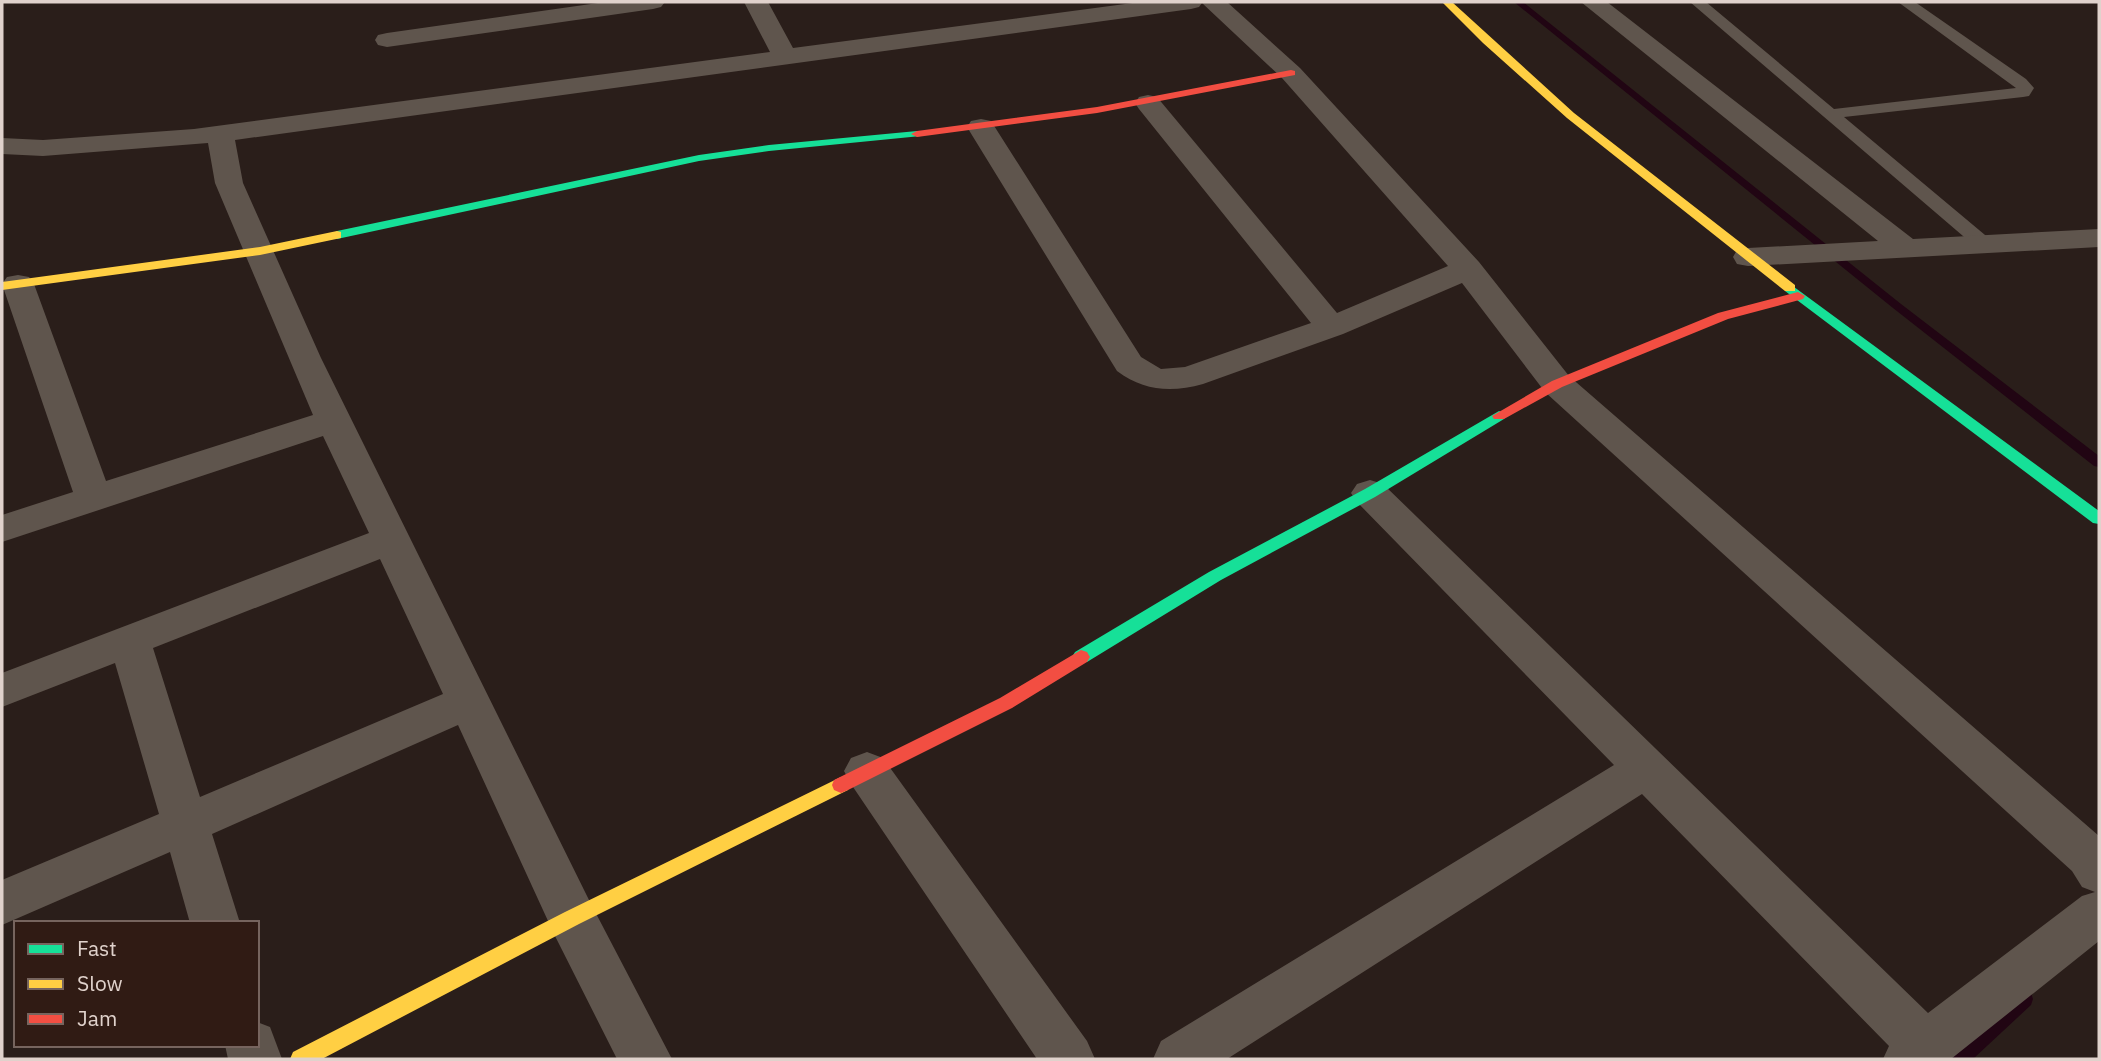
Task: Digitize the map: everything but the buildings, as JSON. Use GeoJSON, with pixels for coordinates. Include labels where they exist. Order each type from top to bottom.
{"type":"FeatureCollection","features":[{"type":"Feature","properties":{"kind":"street"},"geometry":{"type":"LineString","coordinates":[[387,40],[653,2]]}},
{"type":"Feature","properties":{"kind":"street"},"geometry":{"type":"LineString","coordinates":[[755,2],[785,57]]}},
{"type":"Feature","properties":{"kind":"street"},"geometry":{"type":"LineString","coordinates":[[2,146],[43,148],[220,134],[1191,2]]}},
{"type":"Feature","properties":{"kind":"street"},"geometry":{"type":"LineString","coordinates":[[1213,2],[1291,73],[1468,269],[1557,384],[2089,856],[2099,872]]}},
{"type":"Feature","properties":{"kind":"street"},"geometry":{"type":"LineString","coordinates":[[1447,2],[1505,60],[1553,102],[1748,257],[2099,519]]}},
{"type":"Feature","properties":{"kind":"street"},"geometry":{"type":"LineString","coordinates":[[1593,2],[1906,248]]}},
{"type":"Feature","properties":{"kind":"street"},"geometry":{"type":"LineString","coordinates":[[94,499],[10,285],[260,251],[699,158],[817,141],[981,127],[1149,103],[1291,73]]}},
{"type":"Feature","properties":{"kind":"street"},"geometry":{"type":"LineString","coordinates":[[1149,103],[1331,327]]}},
{"type":"Feature","properties":{"kind":"street"},"geometry":{"type":"LineString","coordinates":[[981,127],[1129,364],[1145,376],[1167,381],[1191,377],[1331,327],[1468,269]]}},
{"type":"Feature","properties":{"kind":"street"},"geometry":{"type":"LineString","coordinates":[[220,134],[229,183],[304,358],[572,918],[645,1059]]}},
{"type":"Feature","properties":{"kind":"street"},"geometry":{"type":"LineString","coordinates":[[1748,257],[2099,238]]}},
{"type":"Feature","properties":{"kind":"street"},"geometry":{"type":"LineString","coordinates":[[301,1059],[572,918],[1006,702],[1215,576],[1370,494],[1491,420],[1557,384],[1723,316],[1798,296]]}},
{"type":"Feature","properties":{"kind":"street"},"geometry":{"type":"LineString","coordinates":[[2,529],[334,420]]}},
{"type":"Feature","properties":{"kind":"street"},"geometry":{"type":"LineString","coordinates":[[1370,494],[1647,768],[1917,1053],[2099,912]]}},
{"type":"Feature","properties":{"kind":"street"},"geometry":{"type":"LineString","coordinates":[[2,690],[392,539]]}},
{"type":"Feature","properties":{"kind":"street"},"geometry":{"type":"LineString","coordinates":[[130,642],[214,921]]}},
{"type":"Feature","properties":{"kind":"street"},"geometry":{"type":"LineString","coordinates":[[2,903],[468,702]]}},
{"type":"Feature","properties":{"kind":"street"},"geometry":{"type":"LineString","coordinates":[[1180,1059],[1647,768]]}},
{"type":"Feature","properties":{"kind":"street"},"geometry":{"type":"LineString","coordinates":[[867,771],[1068,1059]]}},
{"type":"Feature","properties":{"kind":"lane"},"geometry":{"type":"LineString","coordinates":[[1697,2],[1984,244]]}},
{"type":"Feature","properties":{"kind":"lane"},"geometry":{"type":"LineString","coordinates":[[1830,114],[2023,92],[2026,88],[1905,2]]}},
{"type":"Feature","properties":{"kind":"waterway"},"geometry":{"type":"LineString","coordinates":[[1518,2],[1897,306],[2099,463]]}},
{"type":"Feature","properties":{"kind":"waterway"},"geometry":{"type":"LineString","coordinates":[[1959,1059],[2024,999]]}},
{"type":"Feature","properties":{"kind":"traffic: fast"},"geometry":{"type":"LineString","coordinates":[[337,235],[699,158],[769,148],[917,134]]}},
{"type":"Feature","properties":{"kind":"traffic: fast"},"geometry":{"type":"LineString","coordinates":[[1790,288],[2099,519]]}},
{"type":"Feature","properties":{"kind":"traffic: fast"},"geometry":{"type":"LineString","coordinates":[[1081,657],[1215,576],[1370,493],[1499,416]]}},
{"type":"Feature","properties":{"kind":"traffic: slow"},"geometry":{"type":"LineString","coordinates":[[1447,2],[1571,116],[1790,288]]}},
{"type":"Feature","properties":{"kind":"traffic: slow"},"geometry":{"type":"LineString","coordinates":[[2,286],[260,251],[337,235]]}},
{"type":"Feature","properties":{"kind":"traffic: slow"},"geometry":{"type":"LineString","coordinates":[[301,1059],[572,918],[841,785]]}},
{"type":"Feature","properties":{"kind":"traffic: jam"},"geometry":{"type":"LineString","coordinates":[[917,134],[1097,110],[1291,73]]}},
{"type":"Feature","properties":{"kind":"traffic: jam"},"geometry":{"type":"LineString","coordinates":[[1499,416],[1557,384],[1723,316],[1798,296]]}},
{"type":"Feature","properties":{"kind":"traffic: jam"},"geometry":{"type":"LineString","coordinates":[[841,785],[1006,703],[1081,657]]}}]}
